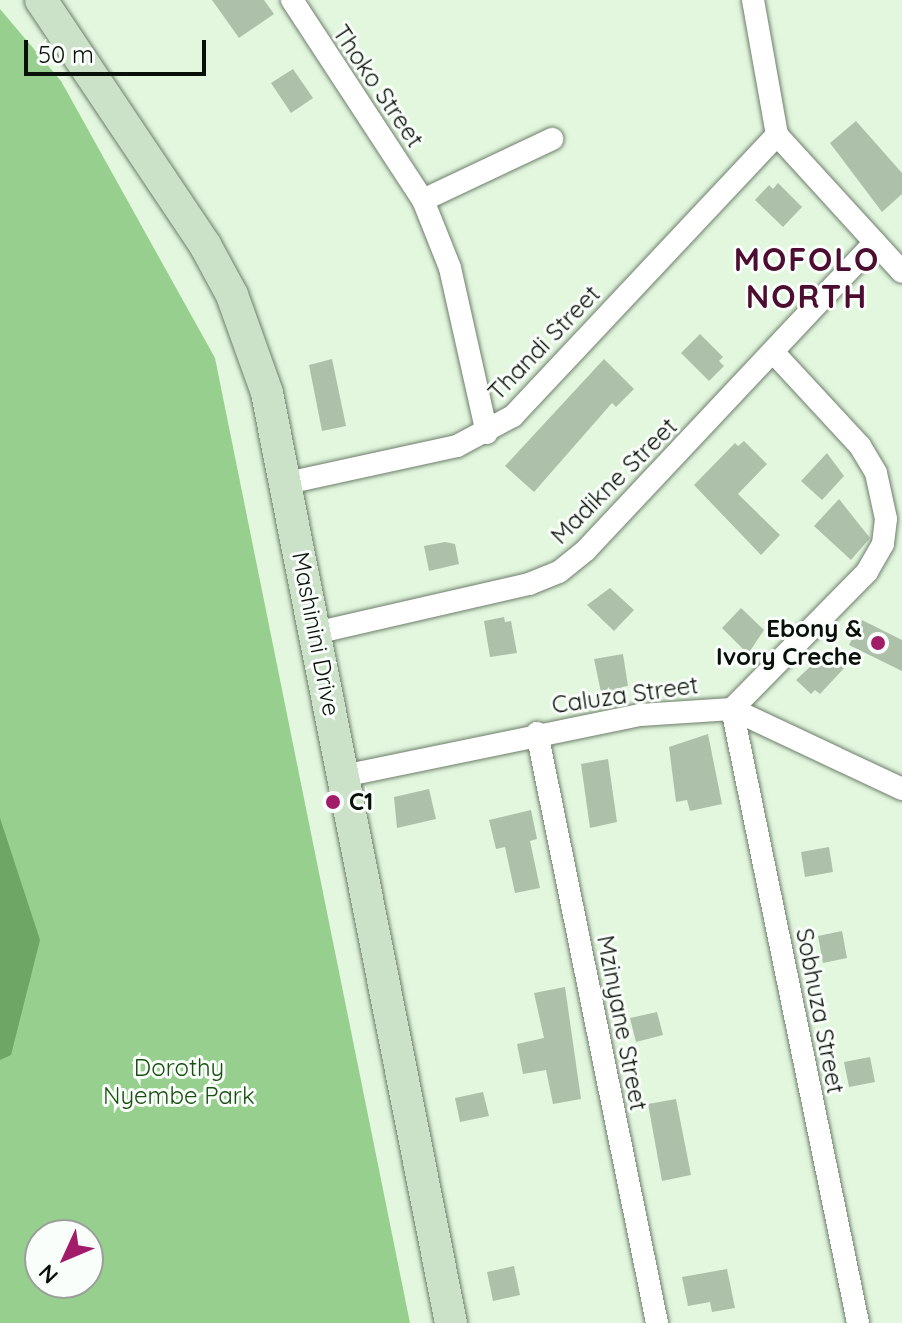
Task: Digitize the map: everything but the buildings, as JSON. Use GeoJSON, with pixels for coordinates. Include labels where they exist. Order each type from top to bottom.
{"type":"FeatureCollection","features":[{"type":"Feature","properties":{"kind":"street","name":"Mashinini Drive"},"geometry":{"type":"LineString","coordinates":[[41,0],[181,207],[232,295],[267,393],[451,1323]]}},
{"type":"Feature","properties":{"kind":"street","name":"Thoko Street"},"geometry":{"type":"LineString","coordinates":[[292,0],[423,200],[450,268],[487,433]]}},
{"type":"Feature","properties":{"kind":"street"},"geometry":{"type":"LineString","coordinates":[[753,0],[777,135],[902,272]]}},
{"type":"Feature","properties":{"kind":"street","name":"Thandi Street"},"geometry":{"type":"LineString","coordinates":[[287,483],[457,446],[487,433],[513,416],[777,135]]}},
{"type":"Feature","properties":{"kind":"street"},"geometry":{"type":"LineString","coordinates":[[423,200],[552,139]]}},
{"type":"Feature","properties":{"kind":"street","name":"Madikne Street"},"geometry":{"type":"LineString","coordinates":[[315,633],[529,584],[559,572],[774,353],[875,242]]}},
{"type":"Feature","properties":{"kind":"street"},"geometry":{"type":"LineString","coordinates":[[732,709],[867,572],[883,544],[886,519],[876,473],[860,446],[774,353]]}},
{"type":"Feature","properties":{"kind":"street","name":"Caluza Street"},"geometry":{"type":"LineString","coordinates":[[343,776],[537,733],[654,713],[732,709],[902,789]]}},
{"type":"Feature","properties":{"kind":"street","name":"Sobhuza Street"},"geometry":{"type":"LineString","coordinates":[[732,709],[858,1323]]}},
{"type":"Feature","properties":{"kind":"street","name":"Mzinyane Street"},"geometry":{"type":"LineString","coordinates":[[537,733],[657,1323]]}},
{"type":"Feature","properties":{"kind":"green space","name":"Dorothy Nyembe Park"},"geometry":{"type":"Polygon","coordinates":[[[0,9],[61,81],[215,358],[410,1323],[0,1323],[0,9]]]}},
{"type":"Feature","properties":{"kind":"shaded area"},"geometry":{"type":"Polygon","coordinates":[[[0,818],[40,940],[11,1055],[0,1060],[0,818]]]}},
{"type":"Feature","properties":{"kind":"place","name":"Ebony & Ivory Creche"},"geometry":{"type":"Point","coordinates":[878,643]}},
{"type":"Feature","properties":{"kind":"place","name":"C1"},"geometry":{"type":"Point","coordinates":[333,802]}},
{"type":"Feature","properties":{"kind":"district","name":"MOFOLO NORTH"},"geometry":{"type":"Point","coordinates":[807,278]}}]}
